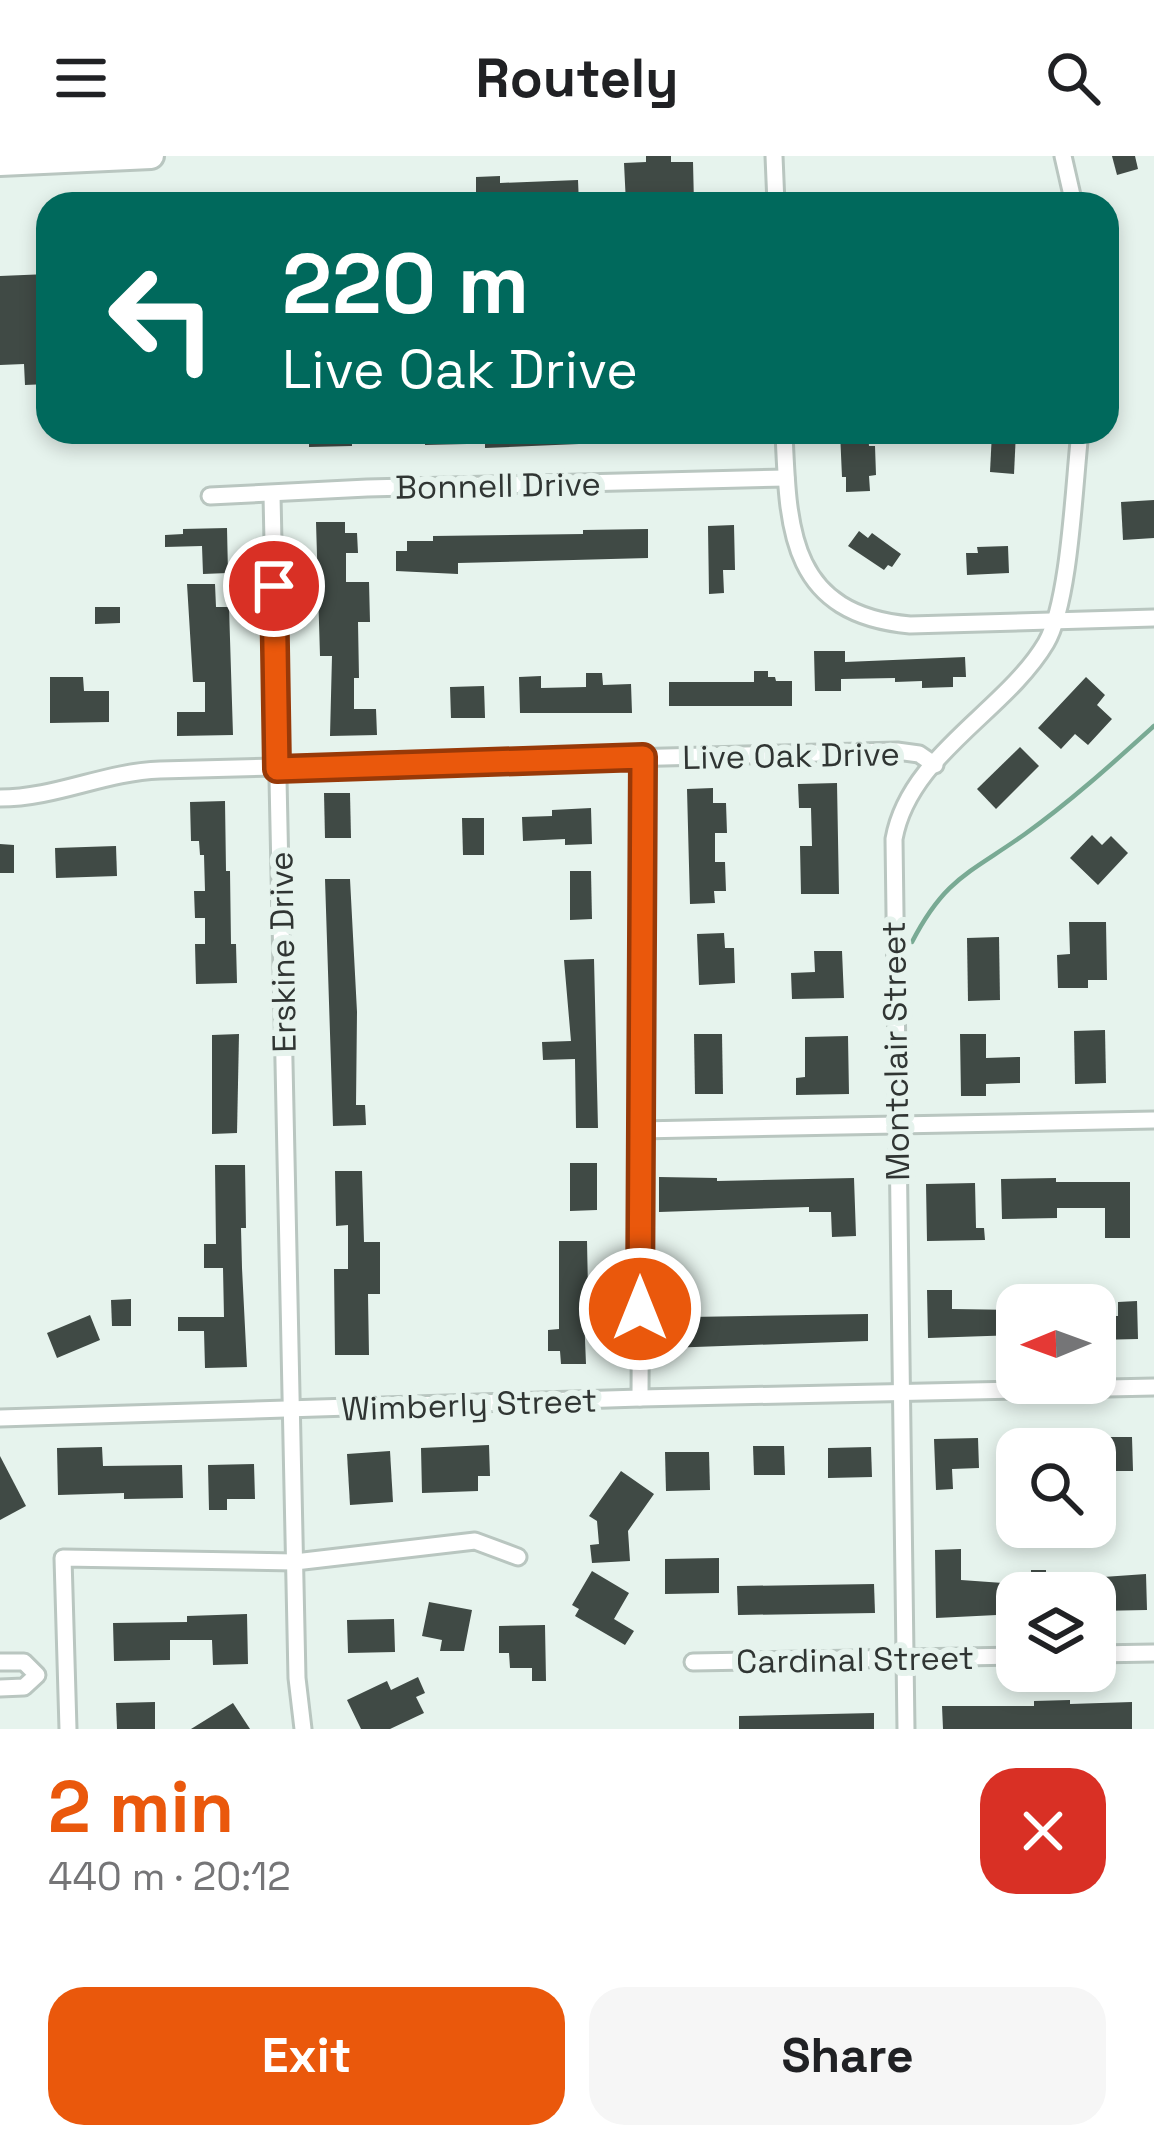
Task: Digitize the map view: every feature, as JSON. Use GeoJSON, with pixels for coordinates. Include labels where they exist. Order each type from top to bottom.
{"type":"FeatureCollection","features":[{"type":"Feature","properties":{"kind":"main road"},"geometry":{"type":"LineString","coordinates":[[0,164],[151,156]]}},
{"type":"Feature","properties":{"kind":"street"},"geometry":{"type":"LineString","coordinates":[[774,156],[776,192]]}},
{"type":"Feature","properties":{"kind":"street"},"geometry":{"type":"LineString","coordinates":[[1063,156],[1071,192]]}},
{"type":"Feature","properties":{"kind":"street"},"geometry":{"type":"LineString","coordinates":[[785,444],[788,521],[798,553],[819,584],[849,608],[910,625],[1154,618]]}},
{"type":"Feature","properties":{"kind":"street","name":"Montclair Street"},"geometry":{"type":"LineString","coordinates":[[906,1729],[893,849],[902,812],[934,765],[1032,662],[1055,623],[1078,444]]}},
{"type":"Feature","properties":{"kind":"street","name":"Bonnell Drive"},"geometry":{"type":"LineString","coordinates":[[210,496],[786,478]]}},
{"type":"Feature","properties":{"kind":"street","name":"Erskine Drive"},"geometry":{"type":"LineString","coordinates":[[272,495],[296,1678],[303,1729]]}},
{"type":"Feature","properties":{"kind":"street","name":"Live Oak Drive"},"geometry":{"type":"LineString","coordinates":[[0,798],[48,796],[130,772],[897,751],[919,754],[934,765]]}},
{"type":"Feature","properties":{"kind":"street"},"geometry":{"type":"LineString","coordinates":[[640,1398],[643,757]]}},
{"type":"Feature","properties":{"kind":"street"},"geometry":{"type":"LineString","coordinates":[[639,1130],[1154,1120]]}},
{"type":"Feature","properties":{"kind":"street","name":"Wimberly Street"},"geometry":{"type":"LineString","coordinates":[[0,1418],[1154,1387]]}},
{"type":"Feature","properties":{"kind":"street"},"geometry":{"type":"LineString","coordinates":[[68,1729],[64,1558],[295,1562],[475,1541],[518,1557]]}},
{"type":"Feature","properties":{"kind":"street"},"geometry":{"type":"LineString","coordinates":[[1116,1654],[1154,1653]]}},
{"type":"Feature","properties":{"kind":"street","name":"Cardinal Street"},"geometry":{"type":"LineString","coordinates":[[693,1662],[996,1656]]}},
{"type":"Feature","properties":{"kind":"street"},"geometry":{"type":"LineString","coordinates":[[0,1662],[24,1662],[38,1676]]}},
{"type":"Feature","properties":{"kind":"street"},"geometry":{"type":"LineString","coordinates":[[0,1688],[24,1687],[38,1676],[66,1675]]}},
{"type":"Feature","properties":{"kind":"building"},"geometry":{"type":"Polygon","coordinates":[[[646,156],[693,162],[694,192],[625,192],[624,163],[646,162],[646,156]]]}},
{"type":"Feature","properties":{"kind":"building"},"geometry":{"type":"Polygon","coordinates":[[[1112,156],[1135,156],[1138,169],[1117,175],[1112,156]]]}},
{"type":"Feature","properties":{"kind":"building"},"geometry":{"type":"Polygon","coordinates":[[[500,176],[500,183],[578,180],[578,192],[476,192],[476,177],[500,176]]]}},
{"type":"Feature","properties":{"kind":"building"},"geometry":{"type":"Polygon","coordinates":[[[36,274],[36,385],[25,385],[24,364],[0,365],[0,276],[36,274]]]}},
{"type":"Feature","properties":{"kind":"building"},"geometry":{"type":"Polygon","coordinates":[[[309,444],[352,444],[352,446],[309,444]]]}},
{"type":"Feature","properties":{"kind":"building"},"geometry":{"type":"Polygon","coordinates":[[[485,444],[579,444],[485,448],[485,444]]]}},
{"type":"Feature","properties":{"kind":"building"},"geometry":{"type":"Polygon","coordinates":[[[841,444],[875,446],[876,475],[869,476],[870,491],[846,492],[846,477],[842,477],[841,444]]]}},
{"type":"Feature","properties":{"kind":"building"},"geometry":{"type":"Polygon","coordinates":[[[991,444],[1015,444],[1014,474],[990,472],[991,444]]]}},
{"type":"Feature","properties":{"kind":"building"},"geometry":{"type":"Polygon","coordinates":[[[1154,500],[1154,538],[1123,540],[1121,502],[1154,500]]]}},
{"type":"Feature","properties":{"kind":"building"},"geometry":{"type":"Polygon","coordinates":[[[316,522],[345,522],[345,533],[357,533],[358,553],[346,553],[346,582],[369,582],[370,622],[358,622],[354,709],[376,709],[377,735],[330,736],[332,656],[320,656],[316,522]]]}},
{"type":"Feature","properties":{"kind":"building"},"geometry":{"type":"Polygon","coordinates":[[[734,525],[735,570],[723,570],[724,593],[709,594],[708,526],[734,525]]]}},
{"type":"Feature","properties":{"kind":"building"},"geometry":{"type":"Polygon","coordinates":[[[227,528],[228,573],[203,574],[202,546],[165,547],[165,535],[183,534],[183,529],[227,528]]]}},
{"type":"Feature","properties":{"kind":"building"},"geometry":{"type":"Polygon","coordinates":[[[648,529],[648,558],[458,563],[458,574],[396,571],[396,551],[407,551],[407,541],[433,541],[433,536],[648,529]]]}},
{"type":"Feature","properties":{"kind":"building"},"geometry":{"type":"Polygon","coordinates":[[[859,531],[868,538],[872,533],[901,554],[892,567],[884,570],[848,546],[859,531]]]}},
{"type":"Feature","properties":{"kind":"building"},"geometry":{"type":"Polygon","coordinates":[[[1008,546],[1009,573],[967,575],[966,553],[978,553],[977,547],[1008,546]]]}},
{"type":"Feature","properties":{"kind":"building"},"geometry":{"type":"Polygon","coordinates":[[[187,584],[215,584],[216,607],[229,607],[233,735],[177,736],[177,712],[205,712],[205,682],[193,682],[187,584]]]}},
{"type":"Feature","properties":{"kind":"building"},"geometry":{"type":"Polygon","coordinates":[[[95,607],[120,607],[120,623],[95,624],[95,607]]]}},
{"type":"Feature","properties":{"kind":"building"},"geometry":{"type":"Polygon","coordinates":[[[814,651],[845,651],[845,662],[965,657],[966,677],[953,677],[953,687],[922,688],[922,681],[895,682],[895,678],[841,679],[841,691],[815,691],[814,651]]]}},
{"type":"Feature","properties":{"kind":"building"},"geometry":{"type":"Polygon","coordinates":[[[754,671],[768,671],[768,677],[776,681],[792,681],[792,706],[669,706],[669,682],[754,682],[754,671]]]}},
{"type":"Feature","properties":{"kind":"building"},"geometry":{"type":"Polygon","coordinates":[[[586,673],[602,673],[603,685],[631,684],[632,713],[520,713],[519,677],[541,676],[541,688],[586,687],[586,673]]]}},
{"type":"Feature","properties":{"kind":"building"},"geometry":{"type":"Polygon","coordinates":[[[50,677],[83,677],[84,691],[109,691],[109,722],[50,723],[50,677]]]}},
{"type":"Feature","properties":{"kind":"building"},"geometry":{"type":"Polygon","coordinates":[[[1086,677],[1105,695],[1097,705],[1112,719],[1088,745],[1075,734],[1061,749],[1038,728],[1086,677]]]}},
{"type":"Feature","properties":{"kind":"building"},"geometry":{"type":"Polygon","coordinates":[[[484,686],[485,718],[451,718],[450,687],[484,686]]]}},
{"type":"Feature","properties":{"kind":"building"},"geometry":{"type":"Polygon","coordinates":[[[1020,747],[1039,766],[996,809],[977,789],[1020,747]]]}},
{"type":"Feature","properties":{"kind":"building"},"geometry":{"type":"Polygon","coordinates":[[[837,783],[839,894],[801,894],[800,846],[812,846],[811,808],[799,808],[798,784],[837,783]]]}},
{"type":"Feature","properties":{"kind":"building"},"geometry":{"type":"Polygon","coordinates":[[[713,788],[713,803],[726,803],[727,833],[715,833],[715,862],[725,862],[726,891],[714,891],[715,903],[690,904],[687,789],[713,788]]]}},
{"type":"Feature","properties":{"kind":"building"},"geometry":{"type":"Polygon","coordinates":[[[324,793],[350,793],[351,838],[325,838],[324,793]]]}},
{"type":"Feature","properties":{"kind":"building"},"geometry":{"type":"Polygon","coordinates":[[[225,801],[226,871],[230,871],[237,983],[196,984],[195,944],[205,944],[205,918],[195,918],[194,891],[205,891],[204,855],[200,855],[199,841],[191,841],[190,802],[225,801]]]}},
{"type":"Feature","properties":{"kind":"building"},"geometry":{"type":"Polygon","coordinates":[[[591,808],[592,844],[565,845],[565,839],[523,841],[522,817],[591,808]]]}},
{"type":"Feature","properties":{"kind":"building"},"geometry":{"type":"Polygon","coordinates":[[[462,818],[484,818],[484,855],[463,855],[462,818]]]}},
{"type":"Feature","properties":{"kind":"building"},"geometry":{"type":"Polygon","coordinates":[[[1092,835],[1102,845],[1111,836],[1128,853],[1098,885],[1070,858],[1092,835]]]}},
{"type":"Feature","properties":{"kind":"building"},"geometry":{"type":"Polygon","coordinates":[[[0,844],[14,845],[14,873],[0,873],[0,844]]]}},
{"type":"Feature","properties":{"kind":"building"},"geometry":{"type":"Polygon","coordinates":[[[116,846],[117,876],[56,878],[55,848],[116,846]]]}},
{"type":"Feature","properties":{"kind":"building"},"geometry":{"type":"Polygon","coordinates":[[[570,871],[591,871],[592,919],[570,920],[570,871]]]}},
{"type":"Feature","properties":{"kind":"building"},"geometry":{"type":"Polygon","coordinates":[[[325,879],[350,879],[356,1105],[365,1105],[366,1125],[333,1126],[325,879]]]}},
{"type":"Feature","properties":{"kind":"building"},"geometry":{"type":"Polygon","coordinates":[[[1069,922],[1106,922],[1107,980],[1088,980],[1088,988],[1058,988],[1057,955],[1070,954],[1069,922]]]}},
{"type":"Feature","properties":{"kind":"building"},"geometry":{"type":"Polygon","coordinates":[[[724,933],[725,948],[734,948],[735,983],[699,985],[697,934],[724,933]]]}},
{"type":"Feature","properties":{"kind":"building"},"geometry":{"type":"Polygon","coordinates":[[[999,937],[1000,1000],[968,1001],[967,938],[999,937]]]}},
{"type":"Feature","properties":{"kind":"building"},"geometry":{"type":"Polygon","coordinates":[[[814,951],[842,951],[844,998],[792,999],[791,973],[815,972],[814,951]]]}},
{"type":"Feature","properties":{"kind":"building"},"geometry":{"type":"Polygon","coordinates":[[[594,959],[598,1128],[576,1128],[575,1059],[543,1060],[542,1042],[571,1041],[564,960],[594,959]]]}},
{"type":"Feature","properties":{"kind":"building"},"geometry":{"type":"Polygon","coordinates":[[[1105,1030],[1106,1083],[1075,1084],[1074,1031],[1105,1030]]]}},
{"type":"Feature","properties":{"kind":"building"},"geometry":{"type":"Polygon","coordinates":[[[239,1034],[237,1133],[212,1134],[212,1035],[239,1034]]]}},
{"type":"Feature","properties":{"kind":"building"},"geometry":{"type":"Polygon","coordinates":[[[694,1034],[722,1034],[723,1094],[695,1094],[694,1034]]]}},
{"type":"Feature","properties":{"kind":"building"},"geometry":{"type":"Polygon","coordinates":[[[960,1034],[986,1034],[986,1058],[1020,1057],[1020,1083],[986,1084],[986,1096],[961,1096],[960,1034]]]}},
{"type":"Feature","properties":{"kind":"building"},"geometry":{"type":"Polygon","coordinates":[[[848,1036],[849,1094],[796,1095],[796,1078],[805,1077],[805,1037],[848,1036]]]}},
{"type":"Feature","properties":{"kind":"building"},"geometry":{"type":"Polygon","coordinates":[[[570,1163],[597,1163],[597,1210],[570,1211],[570,1163]]]}},
{"type":"Feature","properties":{"kind":"building"},"geometry":{"type":"Polygon","coordinates":[[[215,1165],[245,1165],[246,1228],[241,1228],[247,1367],[205,1368],[204,1331],[178,1331],[178,1317],[224,1317],[223,1268],[204,1268],[204,1244],[216,1244],[215,1165]]]}},
{"type":"Feature","properties":{"kind":"building"},"geometry":{"type":"Polygon","coordinates":[[[335,1171],[362,1171],[364,1242],[380,1242],[380,1294],[368,1294],[369,1355],[335,1355],[334,1269],[348,1269],[348,1225],[336,1226],[335,1171]]]}},
{"type":"Feature","properties":{"kind":"building"},"geometry":{"type":"Polygon","coordinates":[[[659,1177],[717,1181],[854,1178],[856,1236],[832,1237],[831,1212],[809,1212],[809,1207],[659,1212],[659,1177]]]}},
{"type":"Feature","properties":{"kind":"building"},"geometry":{"type":"Polygon","coordinates":[[[1056,1178],[1056,1182],[1130,1182],[1130,1238],[1105,1238],[1105,1208],[1057,1208],[1057,1218],[1002,1219],[1001,1179],[1056,1178]]]}},
{"type":"Feature","properties":{"kind":"building"},"geometry":{"type":"Polygon","coordinates":[[[975,1183],[976,1228],[984,1228],[985,1240],[927,1241],[926,1184],[975,1183]]]}},
{"type":"Feature","properties":{"kind":"building"},"geometry":{"type":"Polygon","coordinates":[[[559,1241],[587,1241],[588,1290],[583,1290],[586,1364],[561,1364],[560,1351],[548,1351],[548,1330],[559,1329],[559,1241]]]}},
{"type":"Feature","properties":{"kind":"building"},"geometry":{"type":"Polygon","coordinates":[[[665,1278],[690,1278],[690,1317],[868,1314],[868,1341],[667,1348],[665,1278]]]}},
{"type":"Feature","properties":{"kind":"building"},"geometry":{"type":"Polygon","coordinates":[[[927,1290],[952,1290],[952,1309],[996,1310],[996,1336],[928,1338],[927,1290]]]}},
{"type":"Feature","properties":{"kind":"building"},"geometry":{"type":"Polygon","coordinates":[[[131,1299],[131,1326],[112,1326],[111,1300],[131,1299]]]}},
{"type":"Feature","properties":{"kind":"building"},"geometry":{"type":"Polygon","coordinates":[[[1137,1301],[1138,1339],[1116,1340],[1118,1302],[1137,1301]]]}},
{"type":"Feature","properties":{"kind":"building"},"geometry":{"type":"Polygon","coordinates":[[[90,1315],[100,1340],[57,1358],[47,1333],[90,1315]]]}},
{"type":"Feature","properties":{"kind":"building"},"geometry":{"type":"Polygon","coordinates":[[[1116,1437],[1132,1437],[1133,1471],[1116,1471],[1116,1437]]]}},
{"type":"Feature","properties":{"kind":"building"},"geometry":{"type":"Polygon","coordinates":[[[978,1438],[979,1468],[952,1469],[953,1489],[936,1490],[934,1439],[978,1438]]]}},
{"type":"Feature","properties":{"kind":"building"},"geometry":{"type":"Polygon","coordinates":[[[489,1445],[490,1476],[478,1476],[478,1491],[422,1493],[421,1448],[489,1445]]]}},
{"type":"Feature","properties":{"kind":"building"},"geometry":{"type":"Polygon","coordinates":[[[753,1446],[784,1446],[785,1475],[754,1475],[753,1446]]]}},
{"type":"Feature","properties":{"kind":"building"},"geometry":{"type":"Polygon","coordinates":[[[102,1447],[103,1466],[182,1465],[183,1498],[58,1495],[57,1448],[102,1447]]]}},
{"type":"Feature","properties":{"kind":"building"},"geometry":{"type":"Polygon","coordinates":[[[871,1447],[872,1477],[828,1478],[828,1448],[871,1447]]]}},
{"type":"Feature","properties":{"kind":"building"},"geometry":{"type":"Polygon","coordinates":[[[390,1451],[393,1502],[350,1505],[347,1454],[390,1451]]]}},
{"type":"Feature","properties":{"kind":"building"},"geometry":{"type":"Polygon","coordinates":[[[665,1452],[709,1452],[710,1490],[666,1491],[665,1452]]]}},
{"type":"Feature","properties":{"kind":"building"},"geometry":{"type":"Polygon","coordinates":[[[0,1456],[26,1506],[0,1520],[0,1456]]]}},
{"type":"Feature","properties":{"kind":"building"},"geometry":{"type":"Polygon","coordinates":[[[254,1464],[255,1499],[227,1499],[227,1510],[209,1510],[208,1465],[254,1464]]]}},
{"type":"Feature","properties":{"kind":"building"},"geometry":{"type":"Polygon","coordinates":[[[621,1471],[654,1494],[628,1531],[630,1561],[592,1563],[590,1545],[599,1544],[597,1521],[589,1516],[621,1471]]]}},
{"type":"Feature","properties":{"kind":"building"},"geometry":{"type":"Polygon","coordinates":[[[961,1549],[961,1580],[996,1582],[996,1615],[936,1618],[935,1550],[961,1549]]]}},
{"type":"Feature","properties":{"kind":"building"},"geometry":{"type":"Polygon","coordinates":[[[719,1558],[719,1593],[665,1594],[665,1559],[719,1558]]]}},
{"type":"Feature","properties":{"kind":"building"},"geometry":{"type":"Polygon","coordinates":[[[592,1571],[629,1593],[614,1619],[634,1631],[625,1645],[575,1616],[579,1609],[572,1605],[592,1571]]]}},
{"type":"Feature","properties":{"kind":"building"},"geometry":{"type":"Polygon","coordinates":[[[1146,1574],[1147,1610],[1116,1611],[1116,1576],[1146,1574]]]}},
{"type":"Feature","properties":{"kind":"building"},"geometry":{"type":"Polygon","coordinates":[[[874,1584],[875,1613],[738,1615],[737,1586],[874,1584]]]}},
{"type":"Feature","properties":{"kind":"building"},"geometry":{"type":"Polygon","coordinates":[[[429,1602],[472,1610],[464,1651],[440,1651],[442,1640],[422,1636],[429,1602]]]}},
{"type":"Feature","properties":{"kind":"building"},"geometry":{"type":"Polygon","coordinates":[[[247,1614],[248,1664],[213,1665],[212,1640],[170,1640],[170,1660],[114,1661],[113,1623],[187,1622],[187,1616],[247,1614]]]}},
{"type":"Feature","properties":{"kind":"building"},"geometry":{"type":"Polygon","coordinates":[[[394,1619],[395,1652],[348,1653],[347,1620],[394,1619]]]}},
{"type":"Feature","properties":{"kind":"building"},"geometry":{"type":"Polygon","coordinates":[[[545,1625],[546,1681],[532,1681],[532,1668],[510,1668],[509,1653],[499,1653],[499,1626],[545,1625]]]}},
{"type":"Feature","properties":{"kind":"building"},"geometry":{"type":"Polygon","coordinates":[[[418,1677],[425,1693],[416,1697],[424,1713],[390,1729],[361,1729],[347,1700],[387,1681],[391,1690],[418,1677]]]}},
{"type":"Feature","properties":{"kind":"building"},"geometry":{"type":"Polygon","coordinates":[[[1070,1700],[1070,1704],[1132,1702],[1132,1729],[943,1729],[942,1706],[1034,1706],[1034,1701],[1070,1700]]]}},
{"type":"Feature","properties":{"kind":"building"},"geometry":{"type":"Polygon","coordinates":[[[155,1702],[155,1729],[117,1729],[116,1703],[155,1702]]]}},
{"type":"Feature","properties":{"kind":"building"},"geometry":{"type":"Polygon","coordinates":[[[233,1703],[250,1729],[191,1729],[233,1703]]]}},
{"type":"Feature","properties":{"kind":"building"},"geometry":{"type":"Polygon","coordinates":[[[874,1713],[874,1729],[739,1729],[739,1716],[874,1713]]]}},
{"type":"Feature","properties":{"kind":"waterway"},"geometry":{"type":"LineString","coordinates":[[912,942],[936,904],[960,879],[1058,809],[1154,726]]}},
{"type":"Feature","properties":{"kind":"route"},"geometry":{"type":"LineString","coordinates":[[274,586],[277,769],[643,757],[640,1309]]}}]}
